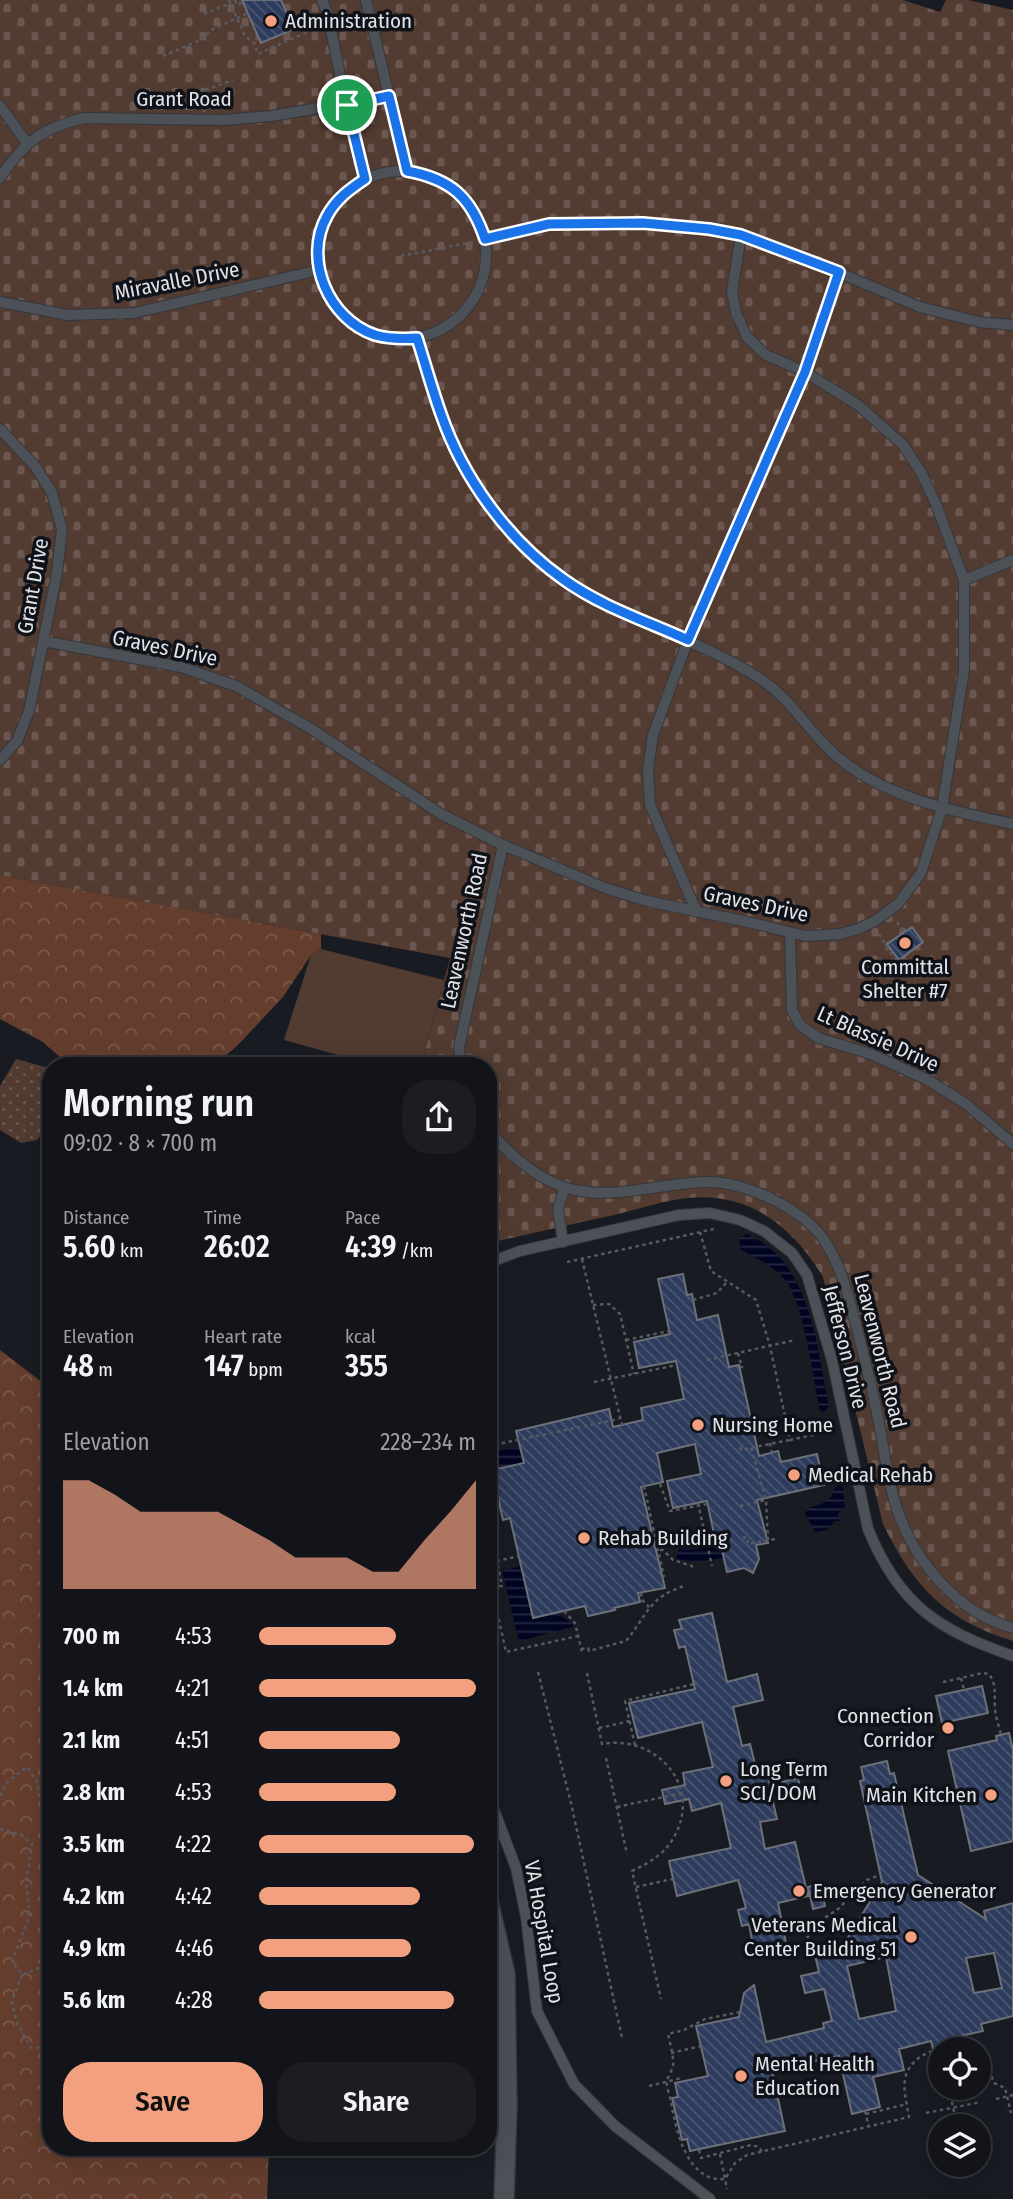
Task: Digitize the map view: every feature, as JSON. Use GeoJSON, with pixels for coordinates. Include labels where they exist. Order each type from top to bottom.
{"type":"FeatureCollection","features":[{"type":"Feature","properties":{"kind":"street"},"geometry":{"type":"LineString","coordinates":[[497,1940],[505,1974],[507,2106],[504,2199]]}},
{"type":"Feature","properties":{"kind":"lane"},"geometry":{"type":"LineString","coordinates":[[322,0],[331,28],[365,179]]}},
{"type":"Feature","properties":{"kind":"lane"},"geometry":{"type":"LineString","coordinates":[[366,0],[407,171]]}},
{"type":"Feature","properties":{"kind":"lane","name":"Grant Road"},"geometry":{"type":"LineString","coordinates":[[0,178],[27,143],[52,128],[85,118],[224,120],[347,105],[389,96]]}},
{"type":"Feature","properties":{"kind":"lane"},"geometry":{"type":"LineString","coordinates":[[0,106],[27,143]]}},
{"type":"Feature","properties":{"kind":"lane"},"geometry":{"type":"LineString","coordinates":[[407,171],[429,175],[449,185],[466,200],[478,218],[485,239],[486,261],[482,283],[472,303],[457,319],[438,331],[417,338],[395,339],[373,334],[354,324],[337,309],[326,291],[319,270],[318,243],[326,217],[343,195],[365,179],[386,172],[407,171]]}},
{"type":"Feature","properties":{"kind":"lane"},"geometry":{"type":"LineString","coordinates":[[485,239],[549,224],[643,223],[709,229],[741,235],[839,272],[920,307],[979,322],[1013,325]]}},
{"type":"Feature","properties":{"kind":"lane","name":"Graves Drive"},"geometry":{"type":"LineString","coordinates":[[43,641],[181,667],[236,685],[308,727],[441,814],[503,845],[605,888],[647,901],[748,922],[790,934],[822,937],[859,929],[875,921],[898,904],[921,873],[942,808],[964,670],[964,580],[936,504],[922,474],[903,445],[858,405],[805,372],[766,355],[747,337],[741,326],[732,291],[741,235]]}},
{"type":"Feature","properties":{"kind":"lane","name":"Miravalle Drive"},"geometry":{"type":"LineString","coordinates":[[0,302],[68,315],[134,313],[319,270]]}},
{"type":"Feature","properties":{"kind":"lane"},"geometry":{"type":"LineString","coordinates":[[696,911],[650,805],[648,769],[653,735],[688,640],[805,372],[839,272]]}},
{"type":"Feature","properties":{"kind":"lane"},"geometry":{"type":"LineString","coordinates":[[417,338],[441,416],[472,480],[502,522],[563,579],[594,598],[732,660],[775,688],[840,759],[880,786],[942,808],[1013,824]]}},
{"type":"Feature","properties":{"kind":"lane","name":"Grant Drive"},"geometry":{"type":"LineString","coordinates":[[0,429],[35,466],[52,493],[62,529],[57,573],[29,711],[17,741],[0,760]]}},
{"type":"Feature","properties":{"kind":"lane"},"geometry":{"type":"LineString","coordinates":[[964,580],[1013,560]]}},
{"type":"Feature","properties":{"kind":"lane","name":"Leavenworth Road"},"geometry":{"type":"LineString","coordinates":[[460,1057],[459,1047],[503,845]]}},
{"type":"Feature","properties":{"kind":"lane","name":"Lt Blassie Drive"},"geometry":{"type":"LineString","coordinates":[[790,934],[792,1010],[800,1025],[818,1038],[871,1054],[928,1080],[966,1104],[1013,1144]]}},
{"type":"Feature","properties":{"kind":"lane","name":"Leavenworth Road"},"geometry":{"type":"LineString","coordinates":[[497,1140],[513,1158],[540,1176],[565,1187],[613,1193],[708,1181],[755,1191],[792,1209],[821,1236],[844,1275],[874,1398],[897,1510],[914,1549],[945,1587],[973,1610],[1013,1628]]}},
{"type":"Feature","properties":{"kind":"lane"},"geometry":{"type":"LineString","coordinates":[[563,1242],[558,1209],[565,1187]]}},
{"type":"Feature","properties":{"kind":"lane","name":"Jefferson Drive"},"geometry":{"type":"LineString","coordinates":[[497,1260],[520,1251],[679,1215],[710,1213],[740,1220],[764,1231],[792,1253],[807,1275],[832,1360],[868,1529],[878,1555],[900,1589],[936,1622],[970,1641],[1013,1656]]}},
{"type":"Feature","properties":{"kind":"lane","name":"VA Hospital Loop"},"geometry":{"type":"LineString","coordinates":[[497,1818],[516,1868],[526,1917],[537,2011],[574,2084],[626,2135],[710,2199]]}},
{"type":"Feature","properties":{"kind":"path"},"geometry":{"type":"LineString","coordinates":[[235,0],[237,5],[243,2]]}},
{"type":"Feature","properties":{"kind":"path"},"geometry":{"type":"LineString","coordinates":[[204,15],[230,2],[245,36],[254,43],[258,54],[310,31]]}},
{"type":"Feature","properties":{"kind":"path"},"geometry":{"type":"LineString","coordinates":[[163,56],[203,39],[211,30],[248,13]]}},
{"type":"Feature","properties":{"kind":"path"},"geometry":{"type":"LineString","coordinates":[[180,99],[233,80]]}},
{"type":"Feature","properties":{"kind":"path"},"geometry":{"type":"LineString","coordinates":[[401,256],[485,239]]}},
{"type":"Feature","properties":{"kind":"path"},"geometry":{"type":"LineString","coordinates":[[895,919],[904,932]]}},
{"type":"Feature","properties":{"kind":"path"},"geometry":{"type":"LineString","coordinates":[[877,931],[896,961]]}},
{"type":"Feature","properties":{"kind":"path"},"geometry":{"type":"LineString","coordinates":[[567,1262],[713,1229]]}},
{"type":"Feature","properties":{"kind":"path"},"geometry":{"type":"LineString","coordinates":[[700,1232],[711,1270],[756,1300],[770,1346],[790,1440]]}},
{"type":"Feature","properties":{"kind":"path"},"geometry":{"type":"LineString","coordinates":[[582,1259],[621,1425]]}},
{"type":"Feature","properties":{"kind":"path"},"geometry":{"type":"LineString","coordinates":[[693,1300],[717,1293],[726,1282]]}},
{"type":"Feature","properties":{"kind":"path"},"geometry":{"type":"LineString","coordinates":[[593,1305],[609,1304],[617,1309],[634,1374]]}},
{"type":"Feature","properties":{"kind":"path"},"geometry":{"type":"LineString","coordinates":[[626,1340],[669,1331]]}},
{"type":"Feature","properties":{"kind":"path"},"geometry":{"type":"LineString","coordinates":[[707,1360],[794,1340]]}},
{"type":"Feature","properties":{"kind":"path"},"geometry":{"type":"LineString","coordinates":[[738,1353],[740,1367]]}},
{"type":"Feature","properties":{"kind":"path"},"geometry":{"type":"LineString","coordinates":[[594,1382],[677,1365]]}},
{"type":"Feature","properties":{"kind":"path"},"geometry":{"type":"LineString","coordinates":[[497,1444],[620,1418]]}},
{"type":"Feature","properties":{"kind":"path"},"geometry":{"type":"LineString","coordinates":[[754,1429],[786,1422]]}},
{"type":"Feature","properties":{"kind":"path"},"geometry":{"type":"LineString","coordinates":[[740,1447],[741,1450],[832,1431]]}},
{"type":"Feature","properties":{"kind":"path"},"geometry":{"type":"LineString","coordinates":[[770,1443],[772,1453]]}},
{"type":"Feature","properties":{"kind":"path"},"geometry":{"type":"LineString","coordinates":[[751,1448],[766,1500],[768,1540]]}},
{"type":"Feature","properties":{"kind":"path"},"geometry":{"type":"LineString","coordinates":[[660,1484],[670,1511],[708,1504]]}},
{"type":"Feature","properties":{"kind":"path"},"geometry":{"type":"LineString","coordinates":[[644,1486],[664,1577]]}},
{"type":"Feature","properties":{"kind":"path"},"geometry":{"type":"LineString","coordinates":[[740,1506],[766,1500]]}},
{"type":"Feature","properties":{"kind":"path"},"geometry":{"type":"LineString","coordinates":[[698,1503],[712,1566]]}},
{"type":"Feature","properties":{"kind":"path"},"geometry":{"type":"LineString","coordinates":[[743,1538],[747,1537],[748,1544],[775,1539]]}},
{"type":"Feature","properties":{"kind":"path"},"geometry":{"type":"LineString","coordinates":[[658,1551],[663,1550],[673,1560],[692,1566],[693,1571]]}},
{"type":"Feature","properties":{"kind":"path"},"geometry":{"type":"LineString","coordinates":[[497,1586],[502,1586],[497,1561],[519,1556]]}},
{"type":"Feature","properties":{"kind":"path"},"geometry":{"type":"LineString","coordinates":[[564,1611],[575,1623],[582,1651],[588,1648],[589,1651],[626,1641],[649,1607],[668,1591],[684,1586]]}},
{"type":"Feature","properties":{"kind":"path"},"geometry":{"type":"LineString","coordinates":[[641,1592],[642,1600],[649,1607]]}},
{"type":"Feature","properties":{"kind":"path"},"geometry":{"type":"LineString","coordinates":[[497,1610],[506,1652],[578,1636]]}},
{"type":"Feature","properties":{"kind":"path"},"geometry":{"type":"LineString","coordinates":[[538,1672],[572,1803],[622,2038]]}},
{"type":"Feature","properties":{"kind":"path"},"geometry":{"type":"LineString","coordinates":[[587,1673],[602,1744],[611,1742],[636,1746],[657,1755],[679,1782],[682,1793],[683,1806],[675,1836],[654,1860],[632,1871],[661,1999]]}},
{"type":"Feature","properties":{"kind":"path"},"geometry":{"type":"LineString","coordinates":[[943,1682],[989,1674],[993,1679],[996,1694],[995,1707],[1001,1735]]}},
{"type":"Feature","properties":{"kind":"path"},"geometry":{"type":"LineString","coordinates":[[961,1678],[964,1689]]}},
{"type":"Feature","properties":{"kind":"path"},"geometry":{"type":"LineString","coordinates":[[636,1746],[625,1701],[694,1684]]}},
{"type":"Feature","properties":{"kind":"path"},"geometry":{"type":"LineString","coordinates":[[989,1709],[995,1707]]}},
{"type":"Feature","properties":{"kind":"path"},"geometry":{"type":"LineString","coordinates":[[598,1728],[630,1721]]}},
{"type":"Feature","properties":{"kind":"path"},"geometry":{"type":"LineString","coordinates":[[606,1758],[627,1854]]}},
{"type":"Feature","properties":{"kind":"path"},"geometry":{"type":"LineString","coordinates":[[0,1796],[8,1782],[27,1768],[36,1780],[42,1805]]}},
{"type":"Feature","properties":{"kind":"path"},"geometry":{"type":"LineString","coordinates":[[617,1807],[682,1793]]}},
{"type":"Feature","properties":{"kind":"path"},"geometry":{"type":"LineString","coordinates":[[0,1829],[21,1835],[32,1844],[26,1883],[28,1920],[12,1961],[22,1975]]}},
{"type":"Feature","properties":{"kind":"path"},"geometry":{"type":"LineString","coordinates":[[803,1944],[818,1922],[837,1910],[867,1880],[880,1875]]}},
{"type":"Feature","properties":{"kind":"path"},"geometry":{"type":"LineString","coordinates":[[636,1886],[673,1879]]}},
{"type":"Feature","properties":{"kind":"path"},"geometry":{"type":"LineString","coordinates":[[42,1966],[22,1975],[12,2001],[17,2023],[31,2048],[42,2047]]}},
{"type":"Feature","properties":{"kind":"path"},"geometry":{"type":"LineString","coordinates":[[725,2179],[717,2180],[699,2170],[686,2155],[677,2138],[667,2082],[673,2069],[668,2034],[684,2030],[705,2019],[740,2012]]}},
{"type":"Feature","properties":{"kind":"path"},"geometry":{"type":"LineString","coordinates":[[671,2053],[701,2046]]}},
{"type":"Feature","properties":{"kind":"path"},"geometry":{"type":"LineString","coordinates":[[725,2179],[735,2162],[747,2155],[909,2117],[904,2089],[909,2068],[928,2053]]}},
{"type":"Feature","properties":{"kind":"path"},"geometry":{"type":"LineString","coordinates":[[991,2075],[994,2083],[1005,2088],[1011,2113]]}},
{"type":"Feature","properties":{"kind":"path"},"geometry":{"type":"LineString","coordinates":[[649,2085],[682,2078]]}},
{"type":"Feature","properties":{"kind":"path"},"geometry":{"type":"LineString","coordinates":[[996,2099],[1013,2095]]}},
{"type":"Feature","properties":{"kind":"path"},"geometry":{"type":"LineString","coordinates":[[952,2100],[955,2114]]}},
{"type":"Feature","properties":{"kind":"path"},"geometry":{"type":"LineString","coordinates":[[926,2113],[981,2102]]}},
{"type":"Feature","properties":{"kind":"path"},"geometry":{"type":"LineString","coordinates":[[869,2127],[866,2112],[907,2104]]}},
{"type":"Feature","properties":{"kind":"path"},"geometry":{"type":"LineString","coordinates":[[699,2150],[701,2158],[751,2145],[759,2147],[762,2152]]}},
{"type":"Feature","properties":{"kind":"path"},"geometry":{"type":"LineString","coordinates":[[720,2154],[727,2189]]}},
{"type":"Feature","properties":{"kind":"green space"},"geometry":{"type":"Polygon","coordinates":[[[0,0],[903,0],[940,12],[946,0],[968,0],[1013,10],[1013,1641],[989,1633],[950,1612],[920,1583],[894,1546],[883,1524],[823,1277],[798,1243],[768,1216],[731,1201],[688,1198],[497,1241],[497,1057],[423,1057],[450,958],[0,875],[0,0]]]}},
{"type":"Feature","properties":{"kind":"green space"},"geometry":{"type":"Polygon","coordinates":[[[225,85],[228,99],[222,109],[207,114],[195,108],[190,98],[225,85]]]}},
{"type":"Feature","properties":{"kind":"green space"},"geometry":{"type":"Polygon","coordinates":[[[0,875],[321,934],[321,949],[311,955],[283,997],[224,1057],[60,1057],[43,1042],[0,1019],[0,875]]]}},
{"type":"Feature","properties":{"kind":"green space"},"geometry":{"type":"Polygon","coordinates":[[[321,949],[444,980],[423,1057],[345,1057],[284,1040],[311,955],[321,949]]]}},
{"type":"Feature","properties":{"kind":"green space"},"geometry":{"type":"Polygon","coordinates":[[[16,1059],[42,1066],[42,1132],[37,1140],[21,1143],[0,1130],[0,1086],[16,1059]]]}},
{"type":"Feature","properties":{"kind":"green space"},"geometry":{"type":"Polygon","coordinates":[[[0,1350],[42,1382],[42,2156],[269,2156],[267,2199],[0,2199],[0,1350]]]}},
{"type":"Feature","properties":{"kind":"water"},"geometry":{"type":"Polygon","coordinates":[[[747,1234],[769,1247],[785,1265],[808,1308],[829,1406],[824,1412],[820,1411],[804,1328],[794,1296],[778,1273],[740,1249],[739,1238],[747,1234]]]}},
{"type":"Feature","properties":{"kind":"water"},"geometry":{"type":"Polygon","coordinates":[[[520,1446],[575,1462],[497,1470],[497,1451],[520,1446]]]}},
{"type":"Feature","properties":{"kind":"water"},"geometry":{"type":"Polygon","coordinates":[[[839,1485],[843,1488],[845,1510],[841,1509],[838,1515],[840,1521],[835,1521],[827,1530],[815,1532],[805,1514],[808,1508],[825,1502],[839,1485]]]}},
{"type":"Feature","properties":{"kind":"water"},"geometry":{"type":"Polygon","coordinates":[[[721,1545],[723,1558],[695,1562],[676,1559],[679,1549],[721,1545]]]}},
{"type":"Feature","properties":{"kind":"water"},"geometry":{"type":"Polygon","coordinates":[[[521,1566],[533,1618],[557,1613],[573,1624],[573,1627],[519,1641],[502,1571],[521,1566]]]}},
{"type":"Feature","properties":{"kind":"building","name":"Administration"},"geometry":{"type":"Polygon","coordinates":[[[242,0],[281,0],[294,29],[261,43],[242,0]]]}},
{"type":"Feature","properties":{"kind":"building","name":"Committal Shelter #7"},"geometry":{"type":"Polygon","coordinates":[[[912,927],[923,942],[899,960],[887,944],[912,927]]]}},
{"type":"Feature","properties":{"kind":"building"},"geometry":{"type":"Polygon","coordinates":[[[683,1274],[687,1295],[692,1294],[697,1320],[718,1315],[729,1367],[739,1365],[759,1456],[778,1451],[781,1462],[817,1454],[824,1485],[757,1500],[768,1543],[756,1545],[759,1559],[753,1573],[744,1568],[727,1572],[718,1533],[714,1534],[707,1501],[673,1508],[667,1481],[701,1474],[695,1444],[657,1453],[663,1482],[641,1487],[665,1588],[638,1593],[640,1602],[614,1608],[615,1610],[588,1616],[585,1606],[533,1618],[510,1518],[503,1520],[497,1493],[497,1469],[524,1463],[516,1431],[609,1409],[613,1427],[643,1420],[641,1408],[684,1399],[676,1361],[639,1368],[634,1342],[670,1334],[658,1279],[683,1274]]]}},
{"type":"Feature","properties":{"kind":"building","name":"Long Term SCI/DOM"},"geometry":{"type":"Polygon","coordinates":[[[712,1613],[727,1682],[757,1674],[763,1700],[733,1707],[742,1746],[750,1744],[756,1768],[766,1766],[770,1785],[798,1778],[801,1792],[772,1798],[777,1819],[760,1822],[765,1849],[795,1842],[808,1896],[778,1903],[786,1943],[754,1951],[749,1924],[742,1926],[738,1910],[746,1908],[738,1880],[677,1896],[669,1861],[731,1848],[721,1803],[692,1811],[689,1799],[665,1804],[662,1790],[685,1785],[683,1773],[713,1767],[702,1722],[638,1738],[629,1703],[695,1689],[685,1646],[679,1648],[674,1630],[682,1629],[679,1620],[712,1613]]]}},
{"type":"Feature","properties":{"kind":"building"},"geometry":{"type":"Polygon","coordinates":[[[982,1686],[988,1713],[942,1723],[936,1696],[982,1686]]]}},
{"type":"Feature","properties":{"kind":"building","name":"Main Kitchen"},"geometry":{"type":"Polygon","coordinates":[[[1009,1733],[1013,1750],[1013,1841],[971,1851],[948,1751],[997,1740],[996,1736],[1009,1733]]]}},
{"type":"Feature","properties":{"kind":"building","name":"Veterans Medical Center Building 51"},"geometry":{"type":"Polygon","coordinates":[[[887,1761],[890,1774],[894,1773],[918,1875],[986,1919],[984,1911],[1013,1903],[1013,2016],[981,2024],[983,2031],[956,2037],[928,2037],[928,2042],[899,2049],[904,2070],[873,2077],[880,2107],[852,2114],[839,2056],[772,2070],[785,2131],[690,2151],[687,2139],[682,2140],[672,2098],[678,2097],[675,2083],[708,2076],[696,2026],[739,2017],[744,1993],[754,1985],[766,2042],[824,2028],[823,2023],[832,2021],[824,1989],[805,1993],[801,1976],[819,1972],[814,1951],[844,1944],[882,1882],[860,1781],[864,1780],[861,1767],[887,1761]],[[994,1953],[966,1958],[974,1993],[1002,1988],[994,1953]],[[886,1957],[847,1966],[859,2019],[896,2011],[886,1957]]]}},
{"type":"Feature","properties":{"kind":"building"},"geometry":{"type":"Polygon","coordinates":[[[821,1884],[825,1906],[813,1909],[808,1887],[821,1884]]]}},
{"type":"Feature","properties":{"kind":"place","name":"Administration"},"geometry":{"type":"Point","coordinates":[271,21]}},
{"type":"Feature","properties":{"kind":"place","name":"Committal Shelter #7"},"geometry":{"type":"Point","coordinates":[905,943]}},
{"type":"Feature","properties":{"kind":"place","name":"Nursing Home"},"geometry":{"type":"Point","coordinates":[698,1425]}},
{"type":"Feature","properties":{"kind":"place","name":"Medical Rehab"},"geometry":{"type":"Point","coordinates":[794,1475]}},
{"type":"Feature","properties":{"kind":"place","name":"Rehab Building"},"geometry":{"type":"Point","coordinates":[584,1538]}},
{"type":"Feature","properties":{"kind":"place","name":"Connection Corridor"},"geometry":{"type":"Point","coordinates":[948,1728]}},
{"type":"Feature","properties":{"kind":"place","name":"Long Term SCI/DOM"},"geometry":{"type":"Point","coordinates":[726,1781]}},
{"type":"Feature","properties":{"kind":"place","name":"Main Kitchen"},"geometry":{"type":"Point","coordinates":[991,1795]}},
{"type":"Feature","properties":{"kind":"place","name":"Emergency Generator"},"geometry":{"type":"Point","coordinates":[799,1891]}},
{"type":"Feature","properties":{"kind":"place","name":"Veterans Medical Center Building 51"},"geometry":{"type":"Point","coordinates":[911,1937]}},
{"type":"Feature","properties":{"kind":"place","name":"Mental Health Education"},"geometry":{"type":"Point","coordinates":[741,2076]}},
{"type":"Feature","properties":{"kind":"route"},"geometry":{"type":"LineString","coordinates":[[389,96],[407,171],[429,175],[449,185],[466,200],[478,218],[485,239],[549,224],[643,223],[709,229],[741,235],[839,272],[805,372],[688,640],[594,598],[563,579],[539,559],[502,522],[472,480],[441,416],[417,338],[395,339],[373,334],[354,324],[337,309],[326,291],[319,270],[318,243],[326,217],[343,195],[365,179],[347,105],[389,96]]}}]}
